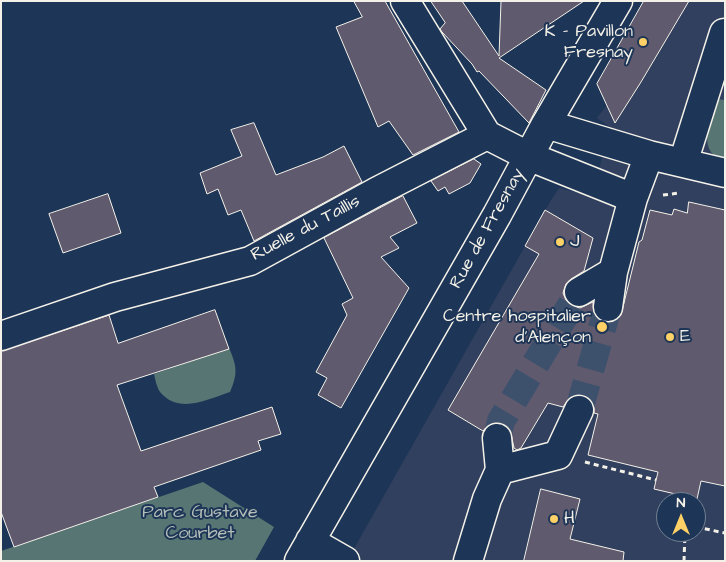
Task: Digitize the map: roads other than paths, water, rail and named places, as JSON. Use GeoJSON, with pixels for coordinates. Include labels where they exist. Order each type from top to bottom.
{"type":"FeatureCollection","features":[{"type":"Feature","properties":{"kind":"street"},"geometry":{"type":"LineString","coordinates":[[405,1],[487,135],[528,156],[633,198]]}},
{"type":"Feature","properties":{"kind":"street","name":"Rue de Fresnay"},"geometry":{"type":"LineString","coordinates":[[304,551],[497,215],[546,124],[618,1]]}},
{"type":"Feature","properties":{"kind":"street"},"geometry":{"type":"LineString","coordinates":[[683,164],[724,33]]}},
{"type":"Feature","properties":{"kind":"street"},"geometry":{"type":"LineString","coordinates":[[546,124],[649,155],[725,174]]}},
{"type":"Feature","properties":{"kind":"street","name":"Ruelle du Taillis"},"geometry":{"type":"LineString","coordinates":[[1,336],[114,297],[250,261],[376,192],[487,135]]}},
{"type":"Feature","properties":{"kind":"street"},"geometry":{"type":"LineString","coordinates":[[608,308],[613,272],[633,198],[649,155]]}},
{"type":"Feature","properties":{"kind":"street"},"geometry":{"type":"LineString","coordinates":[[579,292],[613,272]]}},
{"type":"Feature","properties":{"kind":"street"},"geometry":{"type":"LineString","coordinates":[[500,470],[558,455],[579,410]]}},
{"type":"Feature","properties":{"kind":"street"},"geometry":{"type":"LineString","coordinates":[[468,561],[487,499],[500,470],[497,438]]}},
{"type":"Feature","properties":{"kind":"street"},"geometry":{"type":"LineString","coordinates":[[304,551],[345,561]]}},
{"type":"Feature","properties":{"kind":"tunnel"},"geometry":{"type":"LineString","coordinates":[[497,438],[501,421],[579,292]]}},
{"type":"Feature","properties":{"kind":"tunnel"},"geometry":{"type":"LineString","coordinates":[[579,410],[608,307]]}},
{"type":"Feature","properties":{"kind":"place","name":"K - Pavillon Fresnay"},"geometry":{"type":"Point","coordinates":[643,42]}},
{"type":"Feature","properties":{"kind":"place","name":"J"},"geometry":{"type":"Point","coordinates":[560,242]}},
{"type":"Feature","properties":{"kind":"place","name":"Centre hospitalier d'Alençon"},"geometry":{"type":"Point","coordinates":[602,327]}},
{"type":"Feature","properties":{"kind":"place","name":"E"},"geometry":{"type":"Point","coordinates":[670,337]}},
{"type":"Feature","properties":{"kind":"place","name":"H"},"geometry":{"type":"Point","coordinates":[554,519]}},
{"type":"Feature","properties":{"kind":"park label","name":"Parc Gustave Courbet"},"geometry":{"type":"Point","coordinates":[200,523]}}]}
